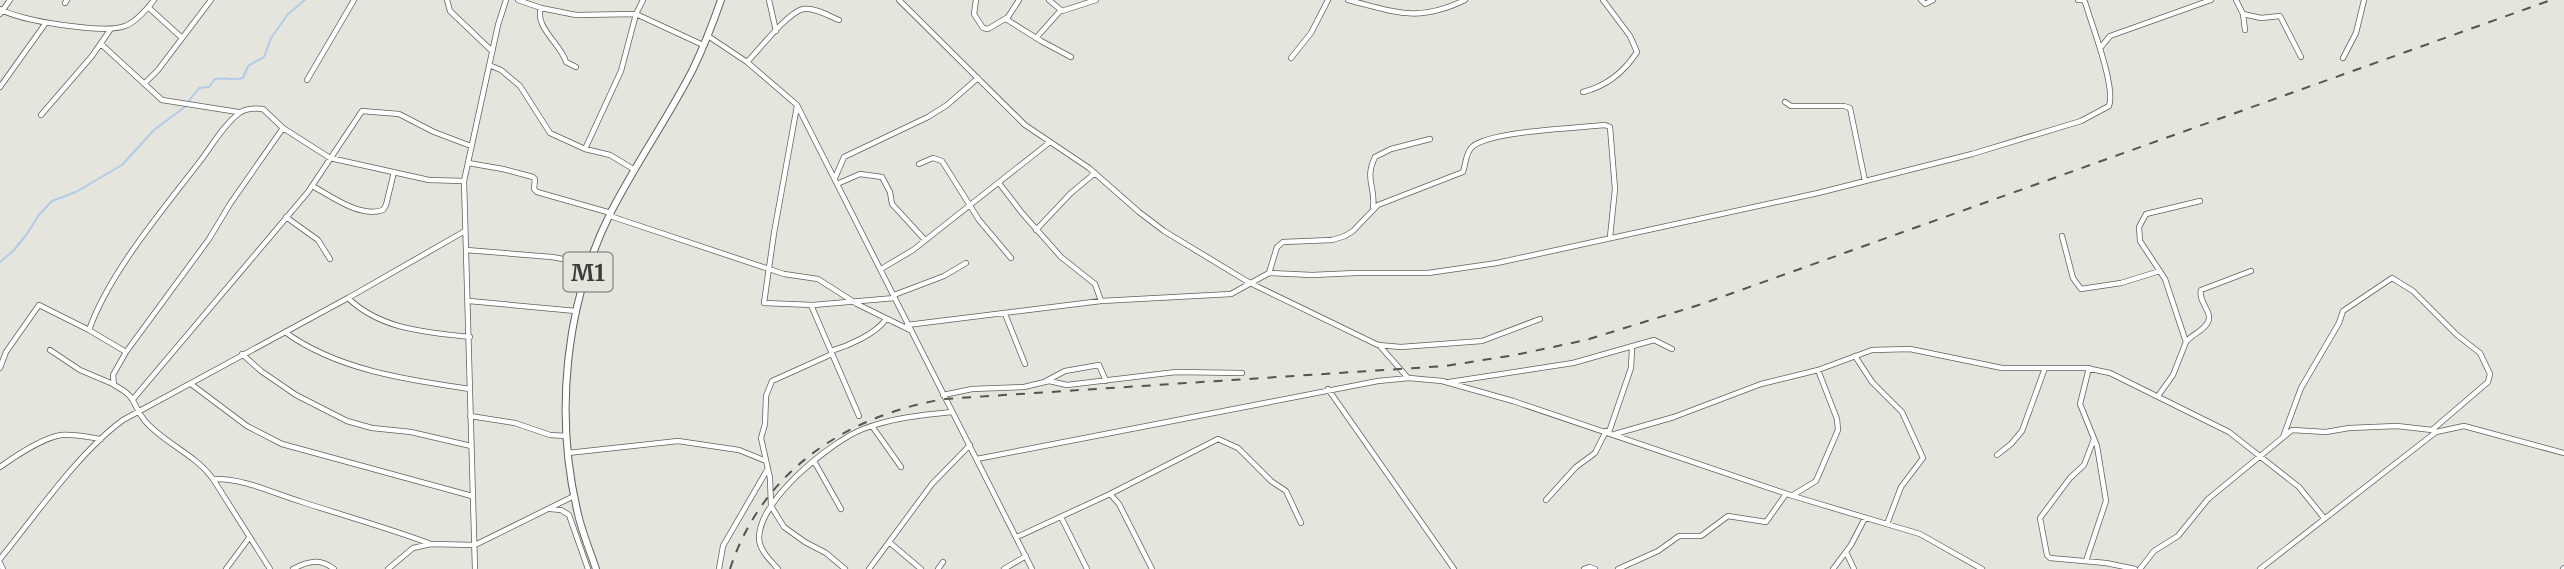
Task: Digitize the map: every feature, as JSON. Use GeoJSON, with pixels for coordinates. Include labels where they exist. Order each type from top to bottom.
{"type":"FeatureCollection","features":[{"type":"Feature","properties":{"kind":"main road","name":"M1"},"geometry":{"type":"LineString","coordinates":[[596,569],[574,496],[566,436],[567,376],[577,311],[590,264],[610,214],[685,85],[722,0]]}},
{"type":"Feature","properties":{"kind":"street"},"geometry":{"type":"LineString","coordinates":[[10,0],[1,11],[45,23],[110,30],[130,24],[153,0]]}},
{"type":"Feature","properties":{"kind":"street"},"geometry":{"type":"LineString","coordinates":[[144,84],[211,0]]}},
{"type":"Feature","properties":{"kind":"street"},"geometry":{"type":"LineString","coordinates":[[307,80],[354,0]]}},
{"type":"Feature","properties":{"kind":"street"},"geometry":{"type":"LineString","coordinates":[[447,0],[450,11],[492,51]]}},
{"type":"Feature","properties":{"kind":"street"},"geometry":{"type":"LineString","coordinates":[[475,569],[464,181],[492,51],[506,0]]}},
{"type":"Feature","properties":{"kind":"street"},"geometry":{"type":"LineString","coordinates":[[518,0],[541,8],[587,16],[636,14],[703,46]]}},
{"type":"Feature","properties":{"kind":"street"},"geometry":{"type":"LineString","coordinates":[[585,149],[621,71],[636,14],[643,0]]}},
{"type":"Feature","properties":{"kind":"street"},"geometry":{"type":"LineString","coordinates":[[769,0],[776,31]]}},
{"type":"Feature","properties":{"kind":"street"},"geometry":{"type":"LineString","coordinates":[[899,0],[1018,118],[1095,173],[1164,231],[1250,283],[1378,345],[1401,348],[1482,341],[1539,319]]}},
{"type":"Feature","properties":{"kind":"street"},"geometry":{"type":"LineString","coordinates":[[976,0],[974,14],[983,28],[989,29],[1006,19],[1019,0]]}},
{"type":"Feature","properties":{"kind":"street"},"geometry":{"type":"LineString","coordinates":[[1049,0],[1061,10]]}},
{"type":"Feature","properties":{"kind":"street"},"geometry":{"type":"LineString","coordinates":[[1036,38],[1061,10],[1096,0]]}},
{"type":"Feature","properties":{"kind":"street"},"geometry":{"type":"LineString","coordinates":[[1290,58],[1311,33],[1328,0]]}},
{"type":"Feature","properties":{"kind":"street"},"geometry":{"type":"LineString","coordinates":[[1348,0],[1408,15],[1437,12],[1465,0]]}},
{"type":"Feature","properties":{"kind":"street"},"geometry":{"type":"LineString","coordinates":[[1583,92],[1608,83],[1637,52],[1630,36],[1603,0]]}},
{"type":"Feature","properties":{"kind":"street"},"geometry":{"type":"LineString","coordinates":[[1921,0],[1925,4],[1933,0]]}},
{"type":"Feature","properties":{"kind":"street"},"geometry":{"type":"LineString","coordinates":[[468,163],[533,177],[537,192],[610,214],[768,269],[789,275],[813,277],[852,301],[909,328],[1101,301],[1231,294],[1269,273],[1312,275],[1448,271],[1497,264],[1865,181],[1972,154],[2081,121],[2109,106],[2111,97],[2101,47],[2084,0],[2078,0]]}},
{"type":"Feature","properties":{"kind":"street"},"geometry":{"type":"LineString","coordinates":[[2101,47],[2110,36],[2211,0]]}},
{"type":"Feature","properties":{"kind":"street"},"geometry":{"type":"LineString","coordinates":[[2236,0],[2243,14],[2245,30]]}},
{"type":"Feature","properties":{"kind":"street"},"geometry":{"type":"LineString","coordinates":[[2343,58],[2356,33],[2364,0]]}},
{"type":"Feature","properties":{"kind":"street"},"geometry":{"type":"LineString","coordinates":[[148,7],[182,38]]}},
{"type":"Feature","properties":{"kind":"street"},"geometry":{"type":"LineString","coordinates":[[541,8],[538,14],[541,21],[566,62],[576,68]]}},
{"type":"Feature","properties":{"kind":"street"},"geometry":{"type":"LineString","coordinates":[[747,62],[795,13],[803,9],[811,9],[839,20]]}},
{"type":"Feature","properties":{"kind":"street"},"geometry":{"type":"LineString","coordinates":[[2243,14],[2262,18],[2280,16],[2301,57]]}},
{"type":"Feature","properties":{"kind":"street"},"geometry":{"type":"LineString","coordinates":[[1006,19],[1071,57]]}},
{"type":"Feature","properties":{"kind":"street"},"geometry":{"type":"LineString","coordinates":[[0,87],[45,23]]}},
{"type":"Feature","properties":{"kind":"street"},"geometry":{"type":"LineString","coordinates":[[41,115],[110,30]]}},
{"type":"Feature","properties":{"kind":"street"},"geometry":{"type":"LineString","coordinates":[[708,36],[747,62],[797,105],[1032,569]]}},
{"type":"Feature","properties":{"kind":"street"},"geometry":{"type":"LineString","coordinates":[[101,44],[167,103],[208,106],[239,112]]}},
{"type":"Feature","properties":{"kind":"street"},"geometry":{"type":"LineString","coordinates":[[489,65],[501,70],[520,86],[550,133],[585,149],[610,155],[635,170]]}},
{"type":"Feature","properties":{"kind":"street"},"geometry":{"type":"LineString","coordinates":[[836,181],[844,157],[928,117],[947,105],[978,78]]}},
{"type":"Feature","properties":{"kind":"street"},"geometry":{"type":"LineString","coordinates":[[1785,102],[1791,106],[1850,108],[1865,181]]}},
{"type":"Feature","properties":{"kind":"street"},"geometry":{"type":"LineString","coordinates":[[797,105],[768,269],[765,304],[811,305],[895,297],[966,263]]}},
{"type":"Feature","properties":{"kind":"street"},"geometry":{"type":"LineString","coordinates":[[89,330],[106,294],[153,224],[215,138],[239,112],[250,108],[263,109],[284,128],[330,158],[429,180],[464,181]]}},
{"type":"Feature","properties":{"kind":"street"},"geometry":{"type":"LineString","coordinates":[[134,398],[312,186],[364,110],[403,115],[434,132],[471,146]]}},
{"type":"Feature","properties":{"kind":"street"},"geometry":{"type":"LineString","coordinates":[[1269,273],[1279,244],[1332,240],[1345,236],[1353,231],[1373,208],[1463,172],[1469,151],[1485,139],[1605,125],[1610,129],[1615,188],[1610,237]]}},
{"type":"Feature","properties":{"kind":"street"},"geometry":{"type":"LineString","coordinates":[[114,384],[113,375],[126,352],[209,239],[230,204],[284,128]]}},
{"type":"Feature","properties":{"kind":"street"},"geometry":{"type":"LineString","coordinates":[[1373,208],[1374,200],[1369,181],[1375,157],[1391,149],[1430,139]]}},
{"type":"Feature","properties":{"kind":"street"},"geometry":{"type":"LineString","coordinates":[[881,269],[925,240],[1050,142]]}},
{"type":"Feature","properties":{"kind":"street"},"geometry":{"type":"LineString","coordinates":[[919,164],[933,159],[940,160],[969,205],[1011,258]]}},
{"type":"Feature","properties":{"kind":"street"},"geometry":{"type":"LineString","coordinates":[[312,186],[363,212],[376,212],[383,210],[386,205],[394,172]]}},
{"type":"Feature","properties":{"kind":"street"},"geometry":{"type":"LineString","coordinates":[[1036,230],[1095,173]]}},
{"type":"Feature","properties":{"kind":"street"},"geometry":{"type":"LineString","coordinates":[[836,181],[860,174],[882,177],[890,192],[892,204],[925,240]]}},
{"type":"Feature","properties":{"kind":"street"},"geometry":{"type":"LineString","coordinates":[[999,183],[1036,230],[1066,262],[1095,284],[1101,301]]}},
{"type":"Feature","properties":{"kind":"street"},"geometry":{"type":"LineString","coordinates":[[2186,342],[2160,271],[2140,241],[2138,232],[2141,219],[2146,214],[2200,201]]}},
{"type":"Feature","properties":{"kind":"street"},"geometry":{"type":"LineString","coordinates":[[286,217],[318,240],[330,259]]}},
{"type":"Feature","properties":{"kind":"street"},"geometry":{"type":"LineString","coordinates":[[4,569],[0,561],[111,428],[139,410],[348,298],[465,231]]}},
{"type":"Feature","properties":{"kind":"street"},"geometry":{"type":"LineString","coordinates":[[2062,236],[2078,288],[2088,289],[2121,283],[2160,271]]}},
{"type":"Feature","properties":{"kind":"street"},"geometry":{"type":"LineString","coordinates":[[466,250],[552,257],[590,264]]}},
{"type":"Feature","properties":{"kind":"street"},"geometry":{"type":"LineString","coordinates":[[2158,396],[2178,364],[2186,342],[2208,320],[2209,315],[2200,298],[2201,290],[2251,271]]}},
{"type":"Feature","properties":{"kind":"street"},"geometry":{"type":"LineString","coordinates":[[2260,569],[2434,431],[2488,382],[2490,374],[2480,352],[2457,335],[2413,291],[2392,278],[2343,311],[2339,323],[2301,388],[2283,437]]}},
{"type":"Feature","properties":{"kind":"street"},"geometry":{"type":"LineString","coordinates":[[348,298],[373,317],[392,325],[470,337]]}},
{"type":"Feature","properties":{"kind":"street"},"geometry":{"type":"LineString","coordinates":[[469,300],[577,311]]}},
{"type":"Feature","properties":{"kind":"street"},"geometry":{"type":"LineString","coordinates":[[811,305],[859,416]]}},
{"type":"Feature","properties":{"kind":"street"},"geometry":{"type":"LineString","coordinates":[[0,368],[6,352],[39,306],[89,330],[126,352]]}},
{"type":"Feature","properties":{"kind":"street"},"geometry":{"type":"LineString","coordinates":[[1005,314],[1025,364]]}},
{"type":"Feature","properties":{"kind":"street"},"geometry":{"type":"LineString","coordinates":[[845,569],[826,553],[784,527],[771,506],[768,468],[761,435],[765,424],[766,396],[772,381],[869,333],[886,319]]}},
{"type":"Feature","properties":{"kind":"street"},"geometry":{"type":"LineString","coordinates":[[285,332],[310,347],[353,364],[412,380],[470,389]]}},
{"type":"Feature","properties":{"kind":"street"},"geometry":{"type":"LineString","coordinates":[[1448,382],[1573,363],[1654,340],[1672,348]]}},
{"type":"Feature","properties":{"kind":"street"},"geometry":{"type":"LineString","coordinates":[[1378,345],[1409,378]]}},
{"type":"Feature","properties":{"kind":"street"},"geometry":{"type":"LineString","coordinates":[[1546,500],[1576,467],[1595,453],[1610,432],[1631,368],[1632,348]]}},
{"type":"Feature","properties":{"kind":"street"},"geometry":{"type":"LineString","coordinates":[[1610,432],[1674,417],[1761,384],[1818,370],[1872,350],[1902,348],[2002,368],[2089,368],[2110,373],[2228,432],[2299,487],[2324,518]]}},
{"type":"Feature","properties":{"kind":"street"},"geometry":{"type":"LineString","coordinates":[[50,350],[79,370],[114,384],[134,398],[145,421],[201,463],[270,569]]}},
{"type":"Feature","properties":{"kind":"street"},"geometry":{"type":"LineString","coordinates":[[242,354],[296,395],[347,421],[471,446]]}},
{"type":"Feature","properties":{"kind":"street"},"geometry":{"type":"LineString","coordinates":[[1855,356],[1872,382],[1902,412],[1923,458],[1901,487],[1887,524]]}},
{"type":"Feature","properties":{"kind":"street"},"geometry":{"type":"LineString","coordinates":[[943,395],[972,389],[1024,387],[1045,382],[1065,371],[1099,365],[1106,381]]}},
{"type":"Feature","properties":{"kind":"street"},"geometry":{"type":"LineString","coordinates":[[1997,455],[2022,431],[2045,368]]}},
{"type":"Feature","properties":{"kind":"street"},"geometry":{"type":"LineString","coordinates":[[2086,561],[2106,501],[2097,446],[2080,404],[2089,368]]}},
{"type":"Feature","properties":{"kind":"street"},"geometry":{"type":"LineString","coordinates":[[1793,496],[1815,481],[1838,430],[1837,419],[1818,370]]}},
{"type":"Feature","properties":{"kind":"street"},"geometry":{"type":"LineString","coordinates":[[1045,382],[1067,384],[1177,372],[1242,373]]}},
{"type":"Feature","properties":{"kind":"street"},"geometry":{"type":"LineString","coordinates":[[977,458],[1378,380],[1409,378],[1448,382],[1610,432],[1786,494],[1920,534],[1982,569]]}},
{"type":"Feature","properties":{"kind":"street"},"geometry":{"type":"LineString","coordinates":[[191,384],[247,426],[292,447],[472,496]]}},
{"type":"Feature","properties":{"kind":"street"},"geometry":{"type":"LineString","coordinates":[[1328,389],[1454,569]]}},
{"type":"Feature","properties":{"kind":"street"},"geometry":{"type":"LineString","coordinates":[[778,569],[766,556],[759,538],[771,506],[814,461],[848,437],[872,426],[901,417],[952,412]]}},
{"type":"Feature","properties":{"kind":"street"},"geometry":{"type":"LineString","coordinates":[[470,415],[515,423],[550,435],[566,436]]}},
{"type":"Feature","properties":{"kind":"street"},"geometry":{"type":"LineString","coordinates":[[872,426],[901,467]]}},
{"type":"Feature","properties":{"kind":"street"},"geometry":{"type":"LineString","coordinates":[[2094,439],[2084,465],[2070,478],[2040,522],[2048,557],[2137,569],[2154,551],[2178,536],[2208,499],[2295,429],[2326,432],[2398,426],[2434,431],[2464,426],[2564,453]]}},
{"type":"Feature","properties":{"kind":"street"},"geometry":{"type":"LineString","coordinates":[[0,467],[59,436],[76,435],[101,439]]}},
{"type":"Feature","properties":{"kind":"street"},"geometry":{"type":"LineString","coordinates":[[1017,537],[1111,494],[1217,439],[1238,448],[1271,481],[1286,491],[1301,523]]}},
{"type":"Feature","properties":{"kind":"street"},"geometry":{"type":"LineString","coordinates":[[568,453],[678,441],[739,450],[765,461]]}},
{"type":"Feature","properties":{"kind":"street"},"geometry":{"type":"LineString","coordinates":[[869,569],[932,484],[970,445]]}},
{"type":"Feature","properties":{"kind":"street"},"geometry":{"type":"LineString","coordinates":[[814,461],[841,509]]}},
{"type":"Feature","properties":{"kind":"street"},"geometry":{"type":"LineString","coordinates":[[719,569],[723,546],[768,468]]}},
{"type":"Feature","properties":{"kind":"street"},"geometry":{"type":"LineString","coordinates":[[213,479],[239,480],[342,515],[379,524],[432,544]]}},
{"type":"Feature","properties":{"kind":"street"},"geometry":{"type":"LineString","coordinates":[[1111,494],[1152,569]]}},
{"type":"Feature","properties":{"kind":"street"},"geometry":{"type":"LineString","coordinates":[[1618,569],[1645,558],[1679,536],[1702,536],[1728,516],[1766,522],[1786,494]]}},
{"type":"Feature","properties":{"kind":"street"},"geometry":{"type":"LineString","coordinates":[[388,569],[413,548],[432,544],[475,545],[574,496]]}},
{"type":"Feature","properties":{"kind":"street"},"geometry":{"type":"LineString","coordinates":[[550,509],[561,510],[569,515],[588,569]]}},
{"type":"Feature","properties":{"kind":"street"},"geometry":{"type":"LineString","coordinates":[[1060,517],[1087,569]]}},
{"type":"Feature","properties":{"kind":"street"},"geometry":{"type":"LineString","coordinates":[[1833,569],[1865,518]]}},
{"type":"Feature","properties":{"kind":"street"},"geometry":{"type":"LineString","coordinates":[[226,569],[249,538]]}},
{"type":"Feature","properties":{"kind":"street"},"geometry":{"type":"LineString","coordinates":[[889,542],[921,569]]}},
{"type":"Feature","properties":{"kind":"street"},"geometry":{"type":"LineString","coordinates":[[1846,552],[1854,569]]}},
{"type":"Feature","properties":{"kind":"street"},"geometry":{"type":"LineString","coordinates":[[1004,569],[1026,555]]}},
{"type":"Feature","properties":{"kind":"street"},"geometry":{"type":"LineString","coordinates":[[293,569],[313,561],[325,562],[334,569]]}},
{"type":"Feature","properties":{"kind":"street"},"geometry":{"type":"LineString","coordinates":[[938,569],[943,562]]}},
{"type":"Feature","properties":{"kind":"street"},"geometry":{"type":"LineString","coordinates":[[1584,569],[1595,569]]}},
{"type":"Feature","properties":{"kind":"waterway"},"geometry":{"type":"LineString","coordinates":[[188,102],[199,88],[209,87],[215,79],[243,78],[248,66],[264,57],[271,38],[288,14],[305,0]]}},
{"type":"Feature","properties":{"kind":"waterway"},"geometry":{"type":"LineString","coordinates":[[0,262],[13,251],[52,201],[76,192],[122,165],[154,130],[186,106]]}},
{"type":"Feature","properties":{"kind":"railway"},"geometry":{"type":"LineString","coordinates":[[730,569],[744,534],[763,503],[786,477],[812,454],[842,434],[908,407],[944,399],[1445,366],[1586,340],[1702,304],[2551,0]]}}]}
